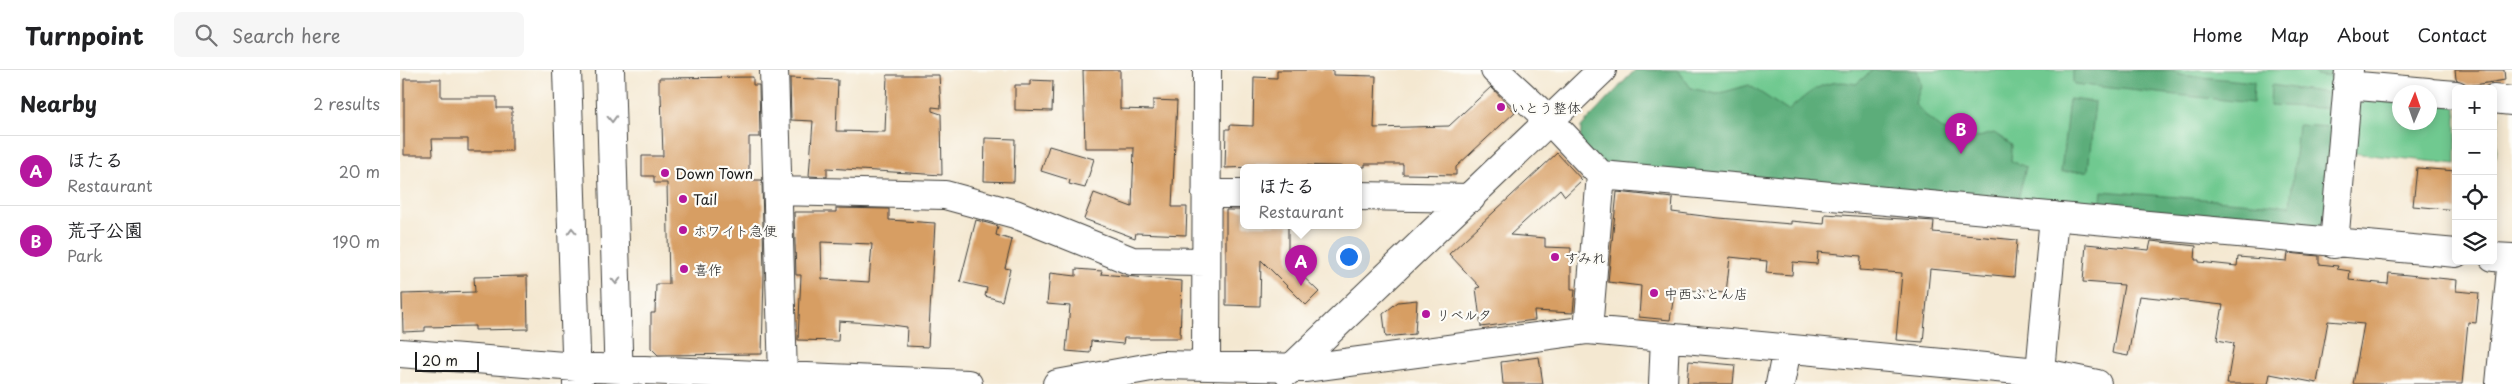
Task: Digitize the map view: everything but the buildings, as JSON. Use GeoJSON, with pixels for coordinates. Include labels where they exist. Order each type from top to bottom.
{"type":"FeatureCollection","features":[{"type":"Feature","properties":{"kind":"street"},"geometry":{"type":"LineString","coordinates":[[566,70],[577,375]]}},
{"type":"Feature","properties":{"kind":"street"},"geometry":{"type":"LineString","coordinates":[[610,70],[618,376]]}},
{"type":"Feature","properties":{"kind":"street"},"geometry":{"type":"LineString","coordinates":[[774,70],[783,376]]}},
{"type":"Feature","properties":{"kind":"street"},"geometry":{"type":"LineString","coordinates":[[1206,364],[1207,70]]}},
{"type":"Feature","properties":{"kind":"street"},"geometry":{"type":"LineString","coordinates":[[1495,70],[1550,121],[1601,175],[2452,254]]}},
{"type":"Feature","properties":{"kind":"street"},"geometry":{"type":"LineString","coordinates":[[1284,376],[1602,70]]}},
{"type":"Feature","properties":{"kind":"street"},"geometry":{"type":"LineString","coordinates":[[2334,244],[2348,77],[2392,86]]}},
{"type":"Feature","properties":{"kind":"street"},"geometry":{"type":"LineString","coordinates":[[2437,94],[2452,95]]}},
{"type":"Feature","properties":{"kind":"street"},"geometry":{"type":"LineString","coordinates":[[2497,99],[2512,101]]}},
{"type":"Feature","properties":{"kind":"street"},"geometry":{"type":"LineString","coordinates":[[1588,330],[1601,175]]}},
{"type":"Feature","properties":{"kind":"street"},"geometry":{"type":"LineString","coordinates":[[778,191],[945,196],[1015,214],[1132,261],[1206,262]]}},
{"type":"Feature","properties":{"kind":"street"},"geometry":{"type":"LineString","coordinates":[[1206,194],[1240,194]]}},
{"type":"Feature","properties":{"kind":"street"},"geometry":{"type":"LineString","coordinates":[[1362,196],[1471,198]]}},
{"type":"Feature","properties":{"kind":"street"},"geometry":{"type":"LineString","coordinates":[[2040,372],[2054,216]]}},
{"type":"Feature","properties":{"kind":"street"},"geometry":{"type":"LineString","coordinates":[[2497,256],[2512,258],[2500,384]]}},
{"type":"Feature","properties":{"kind":"street"},"geometry":{"type":"LineString","coordinates":[[1057,384],[1162,365],[1206,364],[1284,376],[1306,368],[1588,330],[2040,372],[2097,384]]}},
{"type":"Feature","properties":{"kind":"street"},"geometry":{"type":"LineString","coordinates":[[1663,384],[1666,337]]}},
{"type":"Feature","properties":{"kind":"street"},"geometry":{"type":"LineString","coordinates":[[1780,384],[1787,349]]}},
{"type":"Feature","properties":{"kind":"street"},"geometry":{"type":"LineString","coordinates":[[400,353],[577,375],[783,376],[968,384]]}},
{"type":"Feature","properties":{"kind":"green space"},"geometry":{"type":"Polygon","coordinates":[[[1635,70],[2338,70],[2324,225],[2317,230],[1606,166],[1581,127],[1635,70]]]}},
{"type":"Feature","properties":{"kind":"green space"},"geometry":{"type":"Polygon","coordinates":[[[1635,70],[1678,70],[1691,88],[1717,94],[1749,85],[1788,111],[1811,92],[1827,84],[1845,82],[1856,84],[1873,70],[1917,70],[1921,85],[1915,104],[1929,119],[1960,142],[1994,133],[2012,145],[2011,161],[2026,167],[2017,203],[1606,166],[1580,144],[1581,127],[1635,70]]]}},
{"type":"Feature","properties":{"kind":"green space"},"geometry":{"type":"Polygon","coordinates":[[[2073,70],[2173,70],[2180,75],[2254,82],[2253,103],[2073,84],[2073,70]]]}},
{"type":"Feature","properties":{"kind":"green space"},"geometry":{"type":"Polygon","coordinates":[[[2316,70],[2338,70],[2337,78],[2316,75],[2316,70]]]}},
{"type":"Feature","properties":{"kind":"green space"},"geometry":{"type":"Polygon","coordinates":[[[2271,85],[2335,94],[2334,109],[2270,105],[2271,85]]]}},
{"type":"Feature","properties":{"kind":"green space"},"geometry":{"type":"Polygon","coordinates":[[[2392,97],[2392,130],[2437,130],[2437,101],[2452,102],[2452,164],[2351,153],[2356,98],[2392,97]]]}},
{"type":"Feature","properties":{"kind":"green space"},"geometry":{"type":"Polygon","coordinates":[[[2069,99],[2095,102],[2088,171],[2061,172],[2069,99]]]}},
{"type":"Feature","properties":{"kind":"green space"},"geometry":{"type":"Polygon","coordinates":[[[2497,112],[2499,115],[2497,136],[2497,112]]]}},
{"type":"Feature","properties":{"kind":"green space"},"geometry":{"type":"Polygon","coordinates":[[[2298,125],[2332,127],[2324,225],[2317,230],[2100,210],[2102,191],[2290,206],[2298,125]]]}},
{"type":"Feature","properties":{"kind":"place","name":"いとう整体"},"geometry":{"type":"Point","coordinates":[1501,107]}},
{"type":"Feature","properties":{"kind":"place","name":"荒子公園"},"geometry":{"type":"Point","coordinates":[1961,154]}},
{"type":"Feature","properties":{"kind":"place","name":"Down Town"},"geometry":{"type":"Point","coordinates":[665,173]}},
{"type":"Feature","properties":{"kind":"place","name":"Tail"},"geometry":{"type":"Point","coordinates":[683,199]}},
{"type":"Feature","properties":{"kind":"place","name":"ホワイト急便"},"geometry":{"type":"Point","coordinates":[683,230]}},
{"type":"Feature","properties":{"kind":"place","name":"すみれ"},"geometry":{"type":"Point","coordinates":[1555,257]}},
{"type":"Feature","properties":{"kind":"place","name":"喜作"},"geometry":{"type":"Point","coordinates":[684,269]}},
{"type":"Feature","properties":{"kind":"place","name":"ほたる"},"geometry":{"type":"Point","coordinates":[1301,286]}},
{"type":"Feature","properties":{"kind":"place","name":"中西ふとん店"},"geometry":{"type":"Point","coordinates":[1654,293]}},
{"type":"Feature","properties":{"kind":"place","name":"リベルタ"},"geometry":{"type":"Point","coordinates":[1426,314]}}]}
